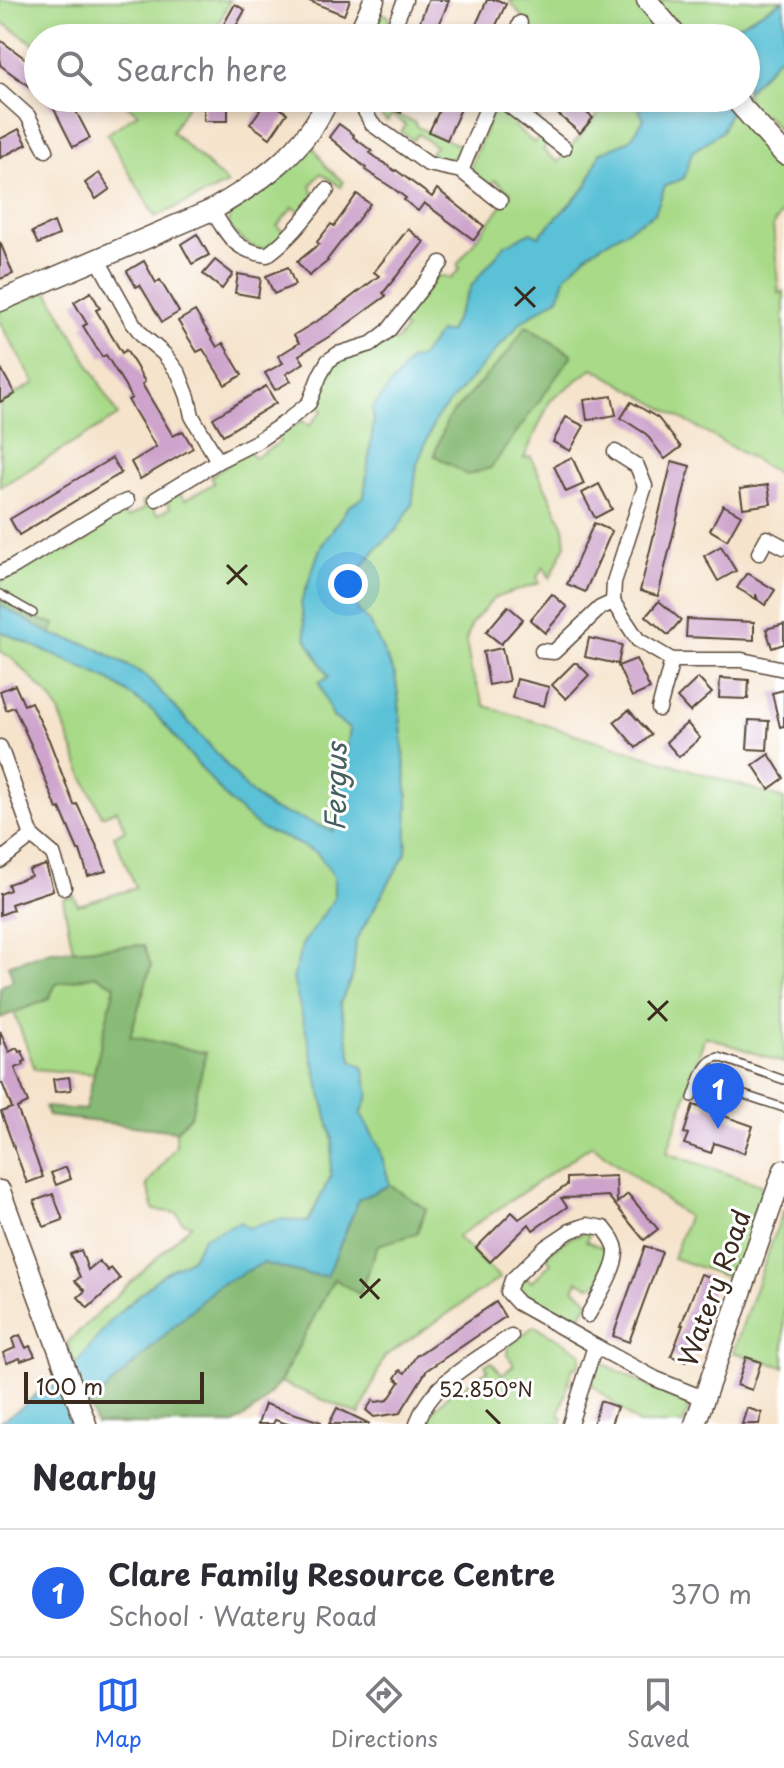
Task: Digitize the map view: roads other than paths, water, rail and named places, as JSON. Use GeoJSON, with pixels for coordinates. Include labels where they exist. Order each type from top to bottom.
{"type":"FeatureCollection","features":[{"type":"Feature","properties":{"kind":"street"},"geometry":{"type":"LineString","coordinates":[[647,0],[667,24]]}},
{"type":"Feature","properties":{"kind":"street"},"geometry":{"type":"LineString","coordinates":[[363,24],[373,1],[403,6]]}},
{"type":"Feature","properties":{"kind":"street"},"geometry":{"type":"LineString","coordinates":[[1,93],[28,116],[46,150]]}},
{"type":"Feature","properties":{"kind":"street"},"geometry":{"type":"LineString","coordinates":[[0,301],[212,210],[264,179],[312,127],[321,112]]}},
{"type":"Feature","properties":{"kind":"street"},"geometry":{"type":"LineString","coordinates":[[365,112],[372,124],[428,164],[461,171],[500,201]]}},
{"type":"Feature","properties":{"kind":"street"},"geometry":{"type":"LineString","coordinates":[[461,171],[485,112]]}},
{"type":"Feature","properties":{"kind":"street"},"geometry":{"type":"LineString","coordinates":[[517,112],[564,148]]}},
{"type":"Feature","properties":{"kind":"street"},"geometry":{"type":"LineString","coordinates":[[748,112],[784,154]]}},
{"type":"Feature","properties":{"kind":"street"},"geometry":{"type":"LineString","coordinates":[[212,210],[239,247],[267,255],[280,246],[327,190]]}},
{"type":"Feature","properties":{"kind":"street"},"geometry":{"type":"LineString","coordinates":[[98,260],[133,323],[179,374],[192,416],[218,461]]}},
{"type":"Feature","properties":{"kind":"street"},"geometry":{"type":"LineString","coordinates":[[156,499],[256,442],[309,403],[328,361],[338,354],[371,344],[388,331],[441,263]]}},
{"type":"Feature","properties":{"kind":"street"},"geometry":{"type":"LineString","coordinates":[[615,452],[637,466],[645,486],[614,582],[613,602],[638,640],[672,660],[742,660],[784,669]]}},
{"type":"Feature","properties":{"kind":"street"},"geometry":{"type":"LineString","coordinates":[[0,573],[127,501]]}},
{"type":"Feature","properties":{"kind":"street"},"geometry":{"type":"LineString","coordinates":[[759,553],[767,538],[784,547]]}},
{"type":"Feature","properties":{"kind":"street"},"geometry":{"type":"LineString","coordinates":[[542,651],[554,652],[600,608],[613,602]]}},
{"type":"Feature","properties":{"kind":"street"},"geometry":{"type":"LineString","coordinates":[[659,709],[672,660]]}},
{"type":"Feature","properties":{"kind":"street"},"geometry":{"type":"LineString","coordinates":[[0,747],[32,836],[53,854],[64,887]]}},
{"type":"Feature","properties":{"kind":"street"},"geometry":{"type":"LineString","coordinates":[[0,861],[32,836]]}},
{"type":"Feature","properties":{"kind":"street","name":"Watery Road"},"geometry":{"type":"LineString","coordinates":[[695,1424],[784,1170]]}},
{"type":"Feature","properties":{"kind":"street"},"geometry":{"type":"LineString","coordinates":[[2,1201],[86,1424]]}},
{"type":"Feature","properties":{"kind":"street"},"geometry":{"type":"LineString","coordinates":[[588,1315],[614,1262],[616,1249],[604,1228],[587,1225],[570,1231],[546,1247],[512,1280],[508,1292],[518,1303],[595,1346],[656,1379],[703,1398]]}},
{"type":"Feature","properties":{"kind":"street"},"geometry":{"type":"LineString","coordinates":[[582,1288],[598,1296]]}},
{"type":"Feature","properties":{"kind":"street"},"geometry":{"type":"LineString","coordinates":[[417,1424],[421,1410],[446,1382],[511,1336]]}},
{"type":"Feature","properties":{"kind":"street"},"geometry":{"type":"LineString","coordinates":[[570,1424],[595,1346]]}},
{"type":"Feature","properties":{"kind":"street"},"geometry":{"type":"LineString","coordinates":[[494,1349],[505,1362]]}},
{"type":"Feature","properties":{"kind":"lane"},"geometry":{"type":"LineString","coordinates":[[0,594],[33,613]]}},
{"type":"Feature","properties":{"kind":"lane"},"geometry":{"type":"LineString","coordinates":[[692,1098],[705,1064],[719,1057],[784,1080]]}},
{"type":"Feature","properties":{"kind":"lane"},"geometry":{"type":"LineString","coordinates":[[699,1080],[784,1108]]}},
{"type":"Feature","properties":{"kind":"water"},"geometry":{"type":"Polygon","coordinates":[[[784,0],[784,51],[760,77],[760,24],[740,24],[784,0]]]}},
{"type":"Feature","properties":{"kind":"water"},"geometry":{"type":"Polygon","coordinates":[[[640,112],[730,112],[722,131],[692,152],[684,178],[665,186],[655,213],[590,252],[566,275],[559,297],[521,322],[436,418],[417,464],[412,505],[397,529],[354,577],[358,611],[369,622],[395,675],[408,801],[406,853],[356,940],[353,974],[340,1003],[352,1060],[363,1067],[369,1094],[361,1114],[379,1147],[390,1185],[359,1199],[327,1276],[263,1263],[217,1286],[67,1424],[0,1424],[40,1391],[61,1383],[112,1319],[164,1273],[191,1259],[204,1237],[240,1222],[248,1228],[280,1219],[308,1222],[330,1178],[333,1141],[293,979],[302,945],[334,899],[334,876],[317,853],[261,829],[230,802],[154,712],[108,679],[0,631],[0,605],[51,634],[92,646],[145,675],[249,791],[271,809],[333,831],[350,729],[333,717],[319,682],[329,677],[306,638],[301,603],[320,548],[348,507],[364,497],[374,420],[372,409],[410,360],[421,357],[439,332],[449,332],[472,285],[505,245],[531,232],[539,236],[587,186],[600,153],[630,140],[644,119],[640,112]]]}},
{"type":"Feature","properties":{"kind":"place","name":"Clare Family Resource Centre"},"geometry":{"type":"Point","coordinates":[718,1129]}},
{"type":"Feature","properties":{"kind":"water label","name":"Fergus"},"geometry":{"type":"Point","coordinates":[336,787]}}]}
